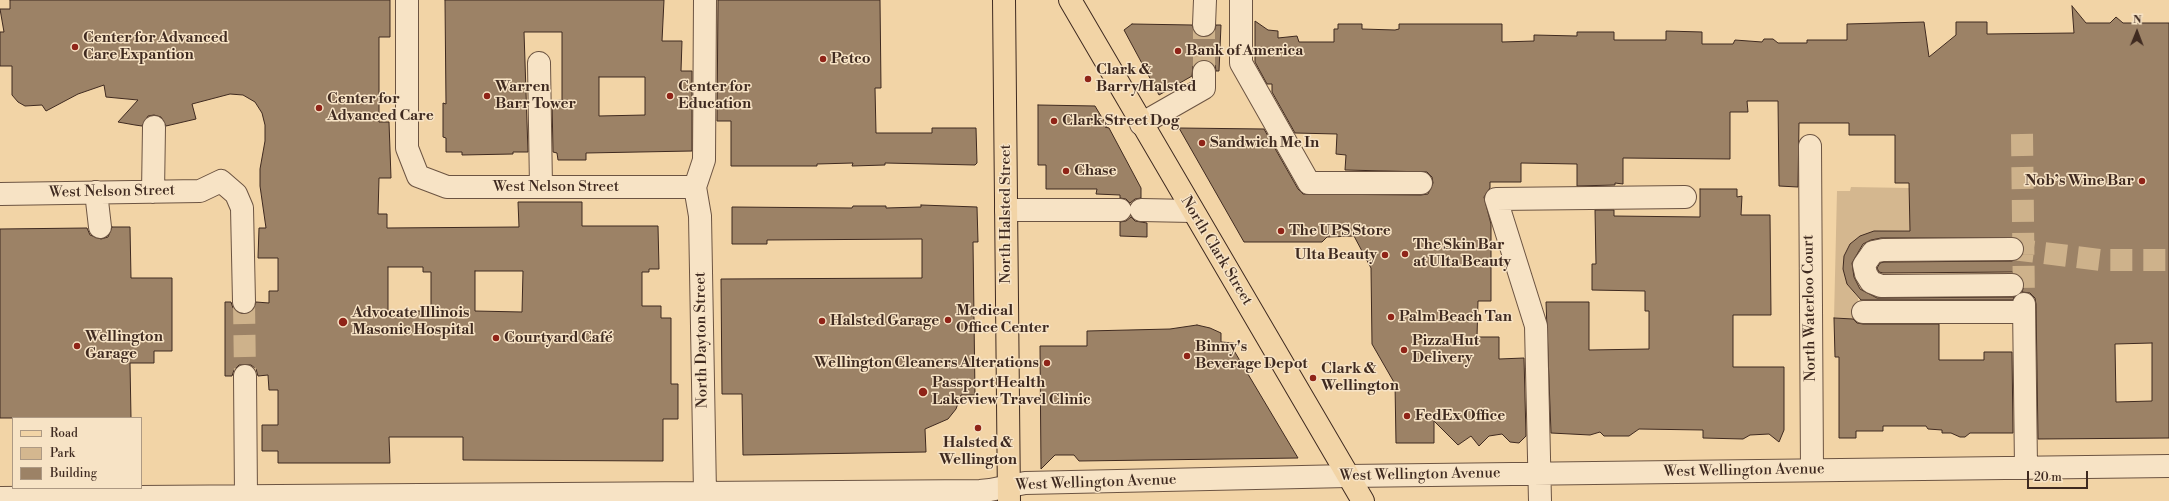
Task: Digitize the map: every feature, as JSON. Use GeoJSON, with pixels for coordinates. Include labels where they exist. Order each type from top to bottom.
{"type":"FeatureCollection","features":[{"type":"Feature","properties":{"kind":"main road","name":"North Halsted Street"},"geometry":{"type":"LineString","coordinates":[[1004,0],[1008,494]]}},
{"type":"Feature","properties":{"kind":"main road","name":"North Clark Street"},"geometry":{"type":"LineString","coordinates":[[1070,0],[1141,124],[1363,501]]}},
{"type":"Feature","properties":{"kind":"street","name":"West Nelson Street"},"geometry":{"type":"LineString","coordinates":[[407,0],[407,148],[418,176],[447,186],[541,188],[695,187]]}},
{"type":"Feature","properties":{"kind":"street"},"geometry":{"type":"LineString","coordinates":[[695,187],[704,160],[705,0]]}},
{"type":"Feature","properties":{"kind":"street"},"geometry":{"type":"LineString","coordinates":[[1204,25],[1205,0]]}},
{"type":"Feature","properties":{"kind":"street"},"geometry":{"type":"LineString","coordinates":[[1240,0],[1241,63],[1309,183],[1421,183]]}},
{"type":"Feature","properties":{"kind":"street"},"geometry":{"type":"LineString","coordinates":[[539,63],[541,188]]}},
{"type":"Feature","properties":{"kind":"street"},"geometry":{"type":"LineString","coordinates":[[1141,124],[1204,88],[1204,72]]}},
{"type":"Feature","properties":{"kind":"street"},"geometry":{"type":"LineString","coordinates":[[153,192],[154,127]]}},
{"type":"Feature","properties":{"kind":"street","name":"North Waterloo Court"},"geometry":{"type":"LineString","coordinates":[[1810,146],[1812,470]]}},
{"type":"Feature","properties":{"kind":"street","name":"West Nelson Street"},"geometry":{"type":"LineString","coordinates":[[0,194],[200,191],[221,180],[236,194],[242,208],[244,302]]}},
{"type":"Feature","properties":{"kind":"street","name":"North Dayton Street"},"geometry":{"type":"LineString","coordinates":[[695,187],[700,216],[712,367],[705,493]]}},
{"type":"Feature","properties":{"kind":"street"},"geometry":{"type":"LineString","coordinates":[[96,192],[100,227]]}},
{"type":"Feature","properties":{"kind":"street"},"geometry":{"type":"LineString","coordinates":[[1540,501],[1536,326],[1496,199],[1685,197]]}},
{"type":"Feature","properties":{"kind":"street"},"geometry":{"type":"LineString","coordinates":[[1006,210],[1120,210]]}},
{"type":"Feature","properties":{"kind":"street"},"geometry":{"type":"LineString","coordinates":[[1141,210],[1192,211]]}},
{"type":"Feature","properties":{"kind":"street"},"geometry":{"type":"LineString","coordinates":[[2012,249],[1883,250],[1873,252],[1868,257],[1864,265],[1866,274],[1871,282],[1881,286],[2012,285]]}},
{"type":"Feature","properties":{"kind":"street"},"geometry":{"type":"LineString","coordinates":[[1863,312],[2024,308],[2026,468]]}},
{"type":"Feature","properties":{"kind":"street"},"geometry":{"type":"LineString","coordinates":[[245,376],[246,496]]}},
{"type":"Feature","properties":{"kind":"street","name":"West Wellington Avenue"},"geometry":{"type":"LineString","coordinates":[[0,498],[42,496],[246,496],[396,498],[705,493],[853,496],[990,490],[1008,494],[1038,482],[1348,476],[2169,466]]}},
{"type":"Feature","properties":{"kind":"green space"},"geometry":{"type":"Polygon","coordinates":[[[1851,187],[1909,188],[1910,230],[1874,231],[1860,236],[1850,244],[1844,256],[1843,269],[1847,284],[1858,298],[1860,319],[1834,318],[1837,191],[1850,191],[1851,187]]]}},
{"type":"Feature","properties":{"kind":"building"},"geometry":{"type":"Polygon","coordinates":[[[10,0],[390,0],[390,37],[379,37],[379,122],[389,122],[391,178],[379,178],[378,214],[387,214],[387,228],[519,227],[518,202],[582,202],[582,226],[658,226],[659,269],[649,269],[649,272],[642,272],[642,306],[661,306],[661,318],[671,318],[671,384],[678,384],[678,419],[663,419],[663,461],[463,460],[463,437],[389,437],[390,463],[278,463],[278,451],[262,451],[262,425],[278,425],[278,390],[269,390],[268,375],[258,376],[256,369],[251,365],[239,365],[234,370],[232,376],[225,376],[225,302],[231,302],[233,308],[238,313],[245,314],[251,312],[256,302],[269,303],[269,291],[278,291],[278,258],[258,258],[259,228],[266,228],[260,186],[260,169],[265,141],[265,125],[262,113],[255,102],[243,95],[230,94],[192,104],[196,119],[166,126],[161,117],[154,115],[148,116],[142,126],[118,122],[138,100],[106,97],[104,85],[78,94],[46,111],[42,105],[25,106],[18,102],[12,95],[12,66],[0,66],[0,32],[4,32],[0,9],[10,9],[10,0]],[[388,267],[388,311],[431,311],[431,272],[423,272],[423,267],[388,267]],[[475,271],[475,311],[522,312],[523,271],[475,271]]]}},
{"type":"Feature","properties":{"kind":"building"},"geometry":{"type":"Polygon","coordinates":[[[445,0],[664,0],[662,41],[682,41],[681,71],[692,71],[692,151],[586,153],[586,160],[558,160],[557,153],[553,152],[552,101],[562,100],[562,32],[524,32],[528,152],[513,152],[513,154],[462,155],[462,152],[446,152],[446,138],[443,137],[443,103],[446,104],[445,0]],[[599,77],[599,116],[645,115],[645,77],[599,77]]]}},
{"type":"Feature","properties":{"kind":"building"},"geometry":{"type":"Polygon","coordinates":[[[718,0],[880,0],[881,88],[875,88],[876,133],[932,133],[932,128],[976,128],[977,163],[975,165],[885,163],[885,165],[852,166],[853,163],[817,164],[817,166],[731,166],[731,121],[717,121],[718,0]]]}},
{"type":"Feature","properties":{"kind":"building"},"geometry":{"type":"Polygon","coordinates":[[[2072,6],[2086,23],[2110,23],[2116,17],[2123,23],[2169,23],[2169,438],[2038,439],[2036,304],[2035,298],[2030,293],[2022,292],[2024,285],[2023,278],[2012,272],[1883,273],[1879,272],[1877,268],[1880,263],[1884,262],[2012,261],[2023,255],[2023,242],[2018,238],[1881,238],[1871,240],[1863,244],[1852,263],[1854,277],[1860,289],[1877,298],[2014,297],[2013,300],[1861,300],[1847,284],[1843,269],[1844,256],[1850,244],[1860,236],[1874,231],[1910,231],[1909,183],[1895,183],[1895,135],[1849,135],[1849,123],[1799,123],[1798,187],[1779,186],[1778,101],[1747,101],[1748,112],[1730,112],[1730,159],[1623,158],[1623,184],[1615,183],[1615,185],[1577,186],[1577,164],[1521,163],[1521,182],[1490,182],[1490,188],[1484,197],[1491,224],[1491,301],[1478,301],[1477,337],[1499,337],[1499,359],[1524,358],[1526,436],[1519,443],[1510,442],[1502,434],[1489,436],[1479,446],[1471,436],[1458,445],[1434,421],[1434,443],[1396,443],[1395,384],[1372,344],[1371,268],[1354,236],[1327,237],[1322,242],[1244,242],[1179,128],[1264,129],[1298,189],[1303,194],[1428,194],[1433,183],[1432,177],[1427,172],[1345,170],[1346,155],[1336,154],[1337,134],[1295,133],[1272,92],[1272,84],[1267,84],[1255,62],[1255,21],[1268,30],[1278,31],[1278,38],[1297,36],[1299,42],[1334,42],[1334,29],[1338,29],[1338,24],[1362,24],[1362,29],[1395,30],[1399,29],[1399,24],[1502,24],[1502,42],[1534,41],[1534,35],[1577,36],[1577,32],[1614,32],[1614,40],[1666,40],[1666,31],[1702,32],[1702,44],[1733,44],[1735,40],[1762,42],[1764,39],[1773,39],[1778,43],[1807,43],[1807,40],[1847,40],[1847,24],[1924,22],[1929,57],[1956,35],[1956,22],[1987,22],[1987,34],[2074,33],[2072,6]],[[2152,343],[2115,344],[2116,402],[2152,401],[2152,343]]]}},
{"type":"Feature","properties":{"kind":"building","name":"Bank of America"},"geometry":{"type":"Polygon","coordinates":[[[1132,24],[1192,25],[1197,35],[1204,37],[1214,32],[1216,25],[1221,25],[1219,71],[1216,71],[1215,65],[1210,61],[1198,61],[1193,66],[1192,76],[1159,95],[1124,30],[1132,24]]]}},
{"type":"Feature","properties":{"kind":"building"},"geometry":{"type":"Polygon","coordinates":[[[1038,105],[1095,106],[1107,126],[1105,127],[1109,128],[1141,188],[1141,198],[1135,199],[1130,203],[1126,199],[1120,198],[1120,195],[1096,194],[1097,189],[1046,189],[1046,165],[1038,165],[1038,105]]]}},
{"type":"Feature","properties":{"kind":"building"},"geometry":{"type":"Polygon","coordinates":[[[1700,189],[1737,189],[1737,197],[1742,196],[1741,215],[1770,215],[1771,315],[1733,315],[1733,367],[1784,367],[1784,430],[1779,442],[1769,434],[1750,435],[1743,439],[1703,438],[1703,430],[1639,429],[1629,436],[1604,436],[1600,432],[1590,435],[1551,433],[1546,302],[1589,302],[1589,350],[1649,349],[1649,311],[1645,311],[1645,291],[1592,290],[1592,264],[1596,264],[1595,210],[1614,210],[1614,216],[1700,217],[1700,189]]]}},
{"type":"Feature","properties":{"kind":"building"},"geometry":{"type":"Polygon","coordinates":[[[921,205],[977,207],[978,242],[973,242],[975,395],[961,395],[956,409],[948,419],[925,429],[926,452],[743,455],[742,394],[722,394],[721,279],[922,278],[922,239],[767,240],[767,244],[732,244],[732,207],[852,208],[853,206],[886,206],[886,208],[921,207],[921,205]]]}},
{"type":"Feature","properties":{"kind":"building"},"geometry":{"type":"Polygon","coordinates":[[[1131,217],[1135,221],[1147,223],[1147,237],[1120,236],[1120,222],[1126,221],[1131,217]]]}},
{"type":"Feature","properties":{"kind":"building","name":"Wellington Garage"},"geometry":{"type":"Polygon","coordinates":[[[112,227],[130,227],[131,278],[172,278],[172,351],[154,351],[154,363],[130,363],[131,417],[0,418],[0,229],[87,228],[90,235],[101,239],[108,237],[112,227]]]}},
{"type":"Feature","properties":{"kind":"building"},"geometry":{"type":"Polygon","coordinates":[[[1834,318],[1853,319],[1857,323],[1863,324],[1939,324],[1939,360],[1984,360],[1984,352],[2012,352],[2013,433],[1970,433],[1965,437],[1960,437],[1951,433],[1942,433],[1942,430],[1928,429],[1926,426],[1883,426],[1883,431],[1856,431],[1856,438],[1839,438],[1839,357],[1835,357],[1834,318]]]}},
{"type":"Feature","properties":{"kind":"building"},"geometry":{"type":"Polygon","coordinates":[[[1197,325],[1210,328],[1221,333],[1221,342],[1234,343],[1233,349],[1298,458],[1079,461],[1074,455],[1055,455],[1041,469],[1040,346],[1087,346],[1087,331],[1170,329],[1197,325]]]}},
{"type":"Feature","properties":{"kind":"tunnel"},"geometry":{"type":"LineString","coordinates":[[1204,25],[1204,72]]}},
{"type":"Feature","properties":{"kind":"tunnel"},"geometry":{"type":"LineString","coordinates":[[2022,134],[2024,304]]}},
{"type":"Feature","properties":{"kind":"tunnel"},"geometry":{"type":"LineString","coordinates":[[2012,249],[2101,260],[2169,260]]}},
{"type":"Feature","properties":{"kind":"tunnel"},"geometry":{"type":"LineString","coordinates":[[244,302],[245,376]]}},
{"type":"Feature","properties":{"kind":"place","name":"Center for Advanced Care Expantion"},"geometry":{"type":"Point","coordinates":[75,47]}},
{"type":"Feature","properties":{"kind":"place","name":"Bank of America"},"geometry":{"type":"Point","coordinates":[1178,51]}},
{"type":"Feature","properties":{"kind":"place","name":"Petco"},"geometry":{"type":"Point","coordinates":[823,59]}},
{"type":"Feature","properties":{"kind":"place","name":"Clark & Barry/Halsted"},"geometry":{"type":"Point","coordinates":[1088,79]}},
{"type":"Feature","properties":{"kind":"place","name":"Warren Barr Tower"},"geometry":{"type":"Point","coordinates":[487,96]}},
{"type":"Feature","properties":{"kind":"place","name":"Center for Education"},"geometry":{"type":"Point","coordinates":[670,96]}},
{"type":"Feature","properties":{"kind":"place","name":"Center for Advanced Care"},"geometry":{"type":"Point","coordinates":[319,108]}},
{"type":"Feature","properties":{"kind":"place","name":"Clark Street Dog"},"geometry":{"type":"Point","coordinates":[1054,121]}},
{"type":"Feature","properties":{"kind":"place","name":"Sandwich Me In"},"geometry":{"type":"Point","coordinates":[1202,143]}},
{"type":"Feature","properties":{"kind":"place","name":"Chase"},"geometry":{"type":"Point","coordinates":[1066,171]}},
{"type":"Feature","properties":{"kind":"place","name":"Nob’s Wine Bar"},"geometry":{"type":"Point","coordinates":[2142,181]}},
{"type":"Feature","properties":{"kind":"place","name":"The UPS Store"},"geometry":{"type":"Point","coordinates":[1281,231]}},
{"type":"Feature","properties":{"kind":"place","name":"The Skin Bar at Ulta Beauty"},"geometry":{"type":"Point","coordinates":[1405,254]}},
{"type":"Feature","properties":{"kind":"place","name":"Ulta Beauty"},"geometry":{"type":"Point","coordinates":[1385,255]}},
{"type":"Feature","properties":{"kind":"place","name":"Palm Beach Tan"},"geometry":{"type":"Point","coordinates":[1391,317]}},
{"type":"Feature","properties":{"kind":"place","name":"Medical Office Center"},"geometry":{"type":"Point","coordinates":[948,320]}},
{"type":"Feature","properties":{"kind":"place","name":"Halsted Garage"},"geometry":{"type":"Point","coordinates":[822,321]}},
{"type":"Feature","properties":{"kind":"place","name":"Advocate Illinois Masonic Hospital"},"geometry":{"type":"Point","coordinates":[343,322]}},
{"type":"Feature","properties":{"kind":"place","name":"Courtyard Café"},"geometry":{"type":"Point","coordinates":[496,338]}},
{"type":"Feature","properties":{"kind":"place","name":"Wellington Garage"},"geometry":{"type":"Point","coordinates":[77,346]}},
{"type":"Feature","properties":{"kind":"place","name":"Pizza Hut Delivery"},"geometry":{"type":"Point","coordinates":[1404,350]}},
{"type":"Feature","properties":{"kind":"place","name":"Binny's Beverage Depot"},"geometry":{"type":"Point","coordinates":[1187,356]}},
{"type":"Feature","properties":{"kind":"place","name":"Wellington Cleaners Alterations"},"geometry":{"type":"Point","coordinates":[1047,363]}},
{"type":"Feature","properties":{"kind":"place","name":"Clark & Wellington"},"geometry":{"type":"Point","coordinates":[1313,378]}},
{"type":"Feature","properties":{"kind":"place","name":"Passport Health Lakeview Travel Clinic"},"geometry":{"type":"Point","coordinates":[923,392]}},
{"type":"Feature","properties":{"kind":"place","name":"FedEx Office"},"geometry":{"type":"Point","coordinates":[1407,416]}},
{"type":"Feature","properties":{"kind":"place","name":"Halsted & Wellington"},"geometry":{"type":"Point","coordinates":[978,428]}}]}
